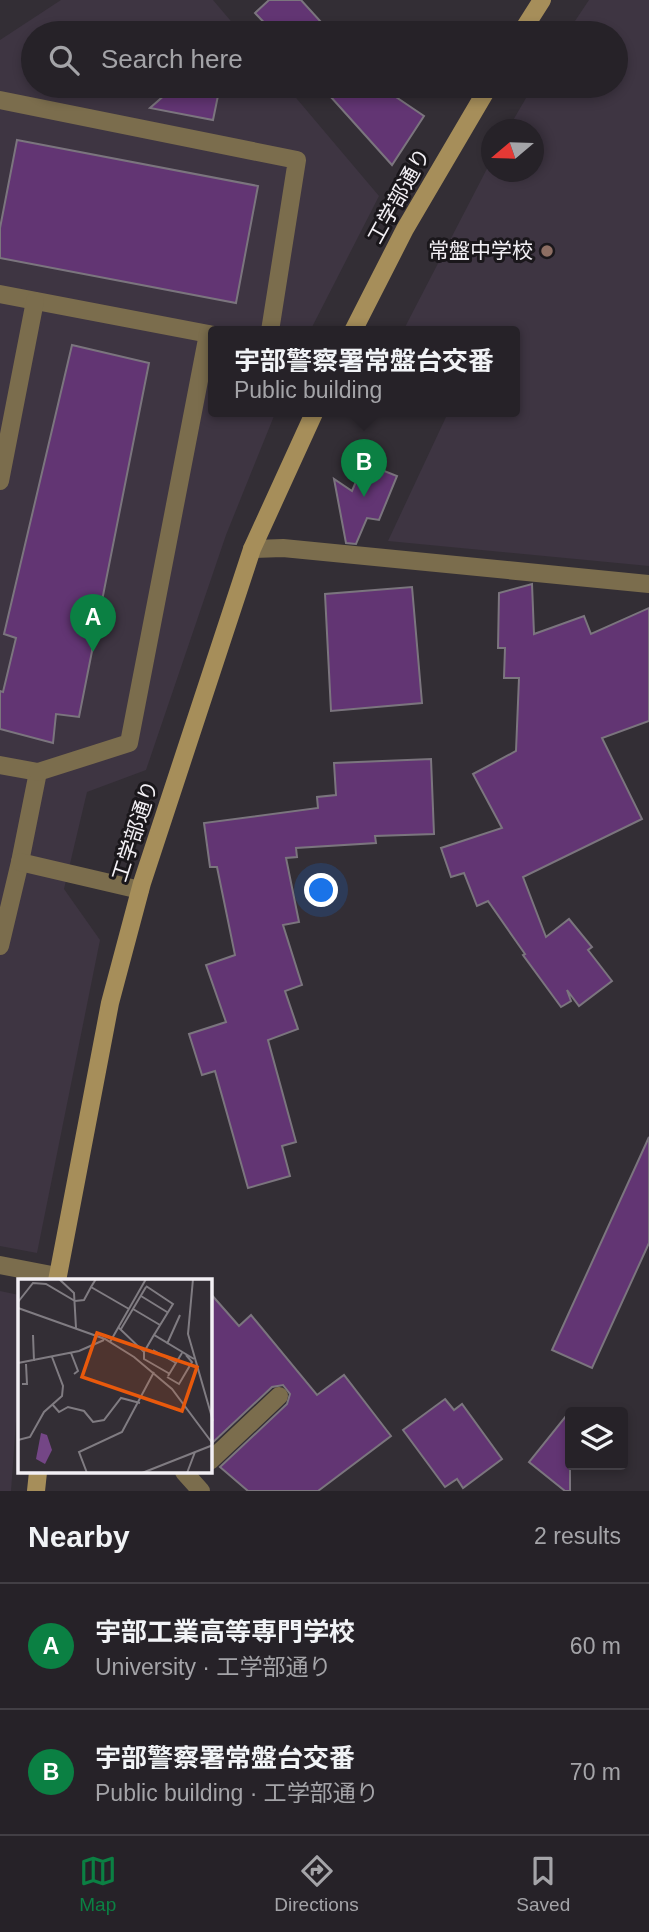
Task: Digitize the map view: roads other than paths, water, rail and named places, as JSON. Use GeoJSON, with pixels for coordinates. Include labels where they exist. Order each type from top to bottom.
{"type":"FeatureCollection","features":[{"type":"Feature","properties":{"kind":"street"},"geometry":{"type":"LineString","coordinates":[[529,21],[542,0]]}},
{"type":"Feature","properties":{"kind":"street","name":"工学部通り"},"geometry":{"type":"LineString","coordinates":[[356,326],[405,229],[482,98]]}},
{"type":"Feature","properties":{"kind":"street"},"geometry":{"type":"LineString","coordinates":[[0,100],[297,160],[271,326]]}},
{"type":"Feature","properties":{"kind":"street"},"geometry":{"type":"LineString","coordinates":[[0,294],[208,333]]}},
{"type":"Feature","properties":{"kind":"street"},"geometry":{"type":"LineString","coordinates":[[0,481],[35,301]]}},
{"type":"Feature","properties":{"kind":"street"},"geometry":{"type":"LineString","coordinates":[[0,765],[37,772],[129,743],[208,349]]}},
{"type":"Feature","properties":{"kind":"street","name":"工学部通り"},"geometry":{"type":"LineString","coordinates":[[57,1279],[110,1003],[140,890],[252,549],[312,417]]}},
{"type":"Feature","properties":{"kind":"street"},"geometry":{"type":"LineString","coordinates":[[252,549],[297,549],[649,584]]}},
{"type":"Feature","properties":{"kind":"street"},"geometry":{"type":"LineString","coordinates":[[0,946],[37,772]]}},
{"type":"Feature","properties":{"kind":"street"},"geometry":{"type":"LineString","coordinates":[[20,862],[140,890]]}},
{"type":"Feature","properties":{"kind":"street"},"geometry":{"type":"LineString","coordinates":[[0,1265],[57,1279]]}},
{"type":"Feature","properties":{"kind":"street"},"geometry":{"type":"LineString","coordinates":[[212,1459],[279,1396]]}},
{"type":"Feature","properties":{"kind":"place","name":"常盤中学校"},"geometry":{"type":"Point","coordinates":[547,251]}},
{"type":"Feature","properties":{"kind":"place","name":"宇部警察署常盤台交番"},"geometry":{"type":"Point","coordinates":[364,497]}},
{"type":"Feature","properties":{"kind":"place","name":"宇部工業高等専門学校"},"geometry":{"type":"Point","coordinates":[93,652]}}]}
